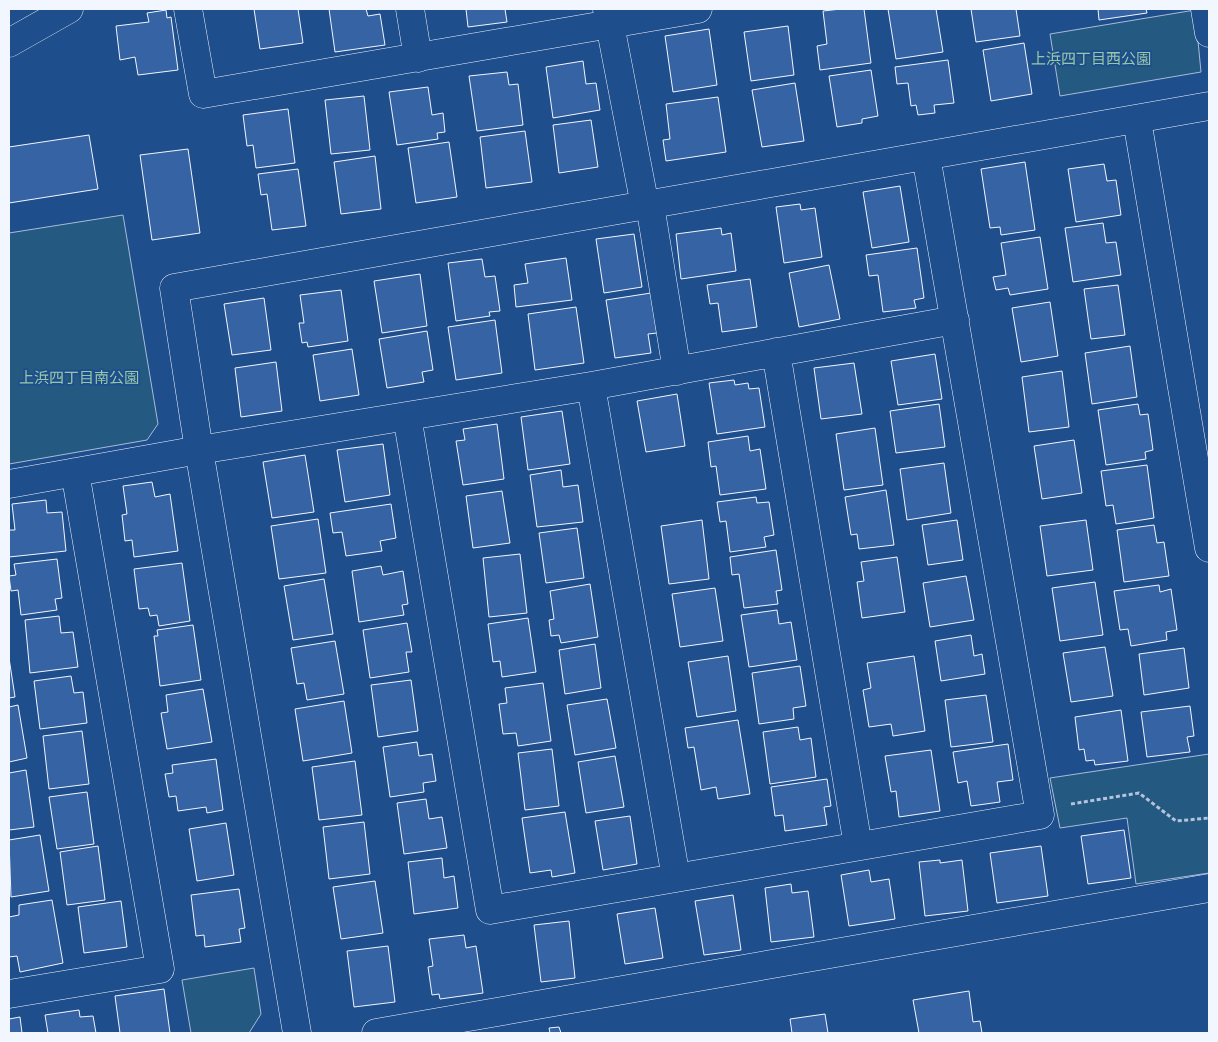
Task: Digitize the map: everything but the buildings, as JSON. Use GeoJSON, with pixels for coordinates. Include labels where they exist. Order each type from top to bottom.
{"type":"FeatureCollection","features":[{"type":"Feature","properties":{"kind":"street"},"geometry":{"type":"LineString","coordinates":[[9,43],[69,9]]}},
{"type":"Feature","properties":{"kind":"street"},"geometry":{"type":"LineString","coordinates":[[188,9],[203,94],[418,58],[609,17],[698,9]]}},
{"type":"Feature","properties":{"kind":"street"},"geometry":{"type":"LineString","coordinates":[[410,9],[418,58]]}},
{"type":"Feature","properties":{"kind":"street"},"geometry":{"type":"LineString","coordinates":[[1205,9],[1209,33]]}},
{"type":"Feature","properties":{"kind":"street"},"geometry":{"type":"LineString","coordinates":[[609,17],[647,205],[677,370]]}},
{"type":"Feature","properties":{"kind":"street"},"geometry":{"type":"LineString","coordinates":[[297,1033],[198,450],[174,288],[1209,106]]}},
{"type":"Feature","properties":{"kind":"street"},"geometry":{"type":"LineString","coordinates":[[1138,120],[1209,548]]}},
{"type":"Feature","properties":{"kind":"street"},"geometry":{"type":"LineString","coordinates":[[407,416],[490,910],[1040,815],[926,156]]}},
{"type":"Feature","properties":{"kind":"street"},"geometry":{"type":"LineString","coordinates":[[9,484],[198,450],[591,386],[954,320]]}},
{"type":"Feature","properties":{"kind":"street"},"geometry":{"type":"LineString","coordinates":[[776,352],[858,846]]}},
{"type":"Feature","properties":{"kind":"street"},"geometry":{"type":"LineString","coordinates":[[591,386],[676,878]]}},
{"type":"Feature","properties":{"kind":"street"},"geometry":{"type":"LineString","coordinates":[[9,994],[160,969],[75,472]]}},
{"type":"Feature","properties":{"kind":"street"},"geometry":{"type":"LineString","coordinates":[[376,1033],[1209,888]]}},
{"type":"Feature","properties":{"kind":"path"},"geometry":{"type":"LineString","coordinates":[[1039,809],[1139,793],[1176,821],[1209,818]]}},
{"type":"Feature","properties":{"kind":"green space","name":"上浜四丁目西公園"},"geometry":{"type":"Polygon","coordinates":[[[1195,10],[1201,72],[1060,96],[1050,34],[1195,10]]]}},
{"type":"Feature","properties":{"kind":"green space","name":"上浜四丁目南公園"},"geometry":{"type":"Polygon","coordinates":[[[123,215],[158,424],[147,440],[9,464],[9,233],[123,215]]]}},
{"type":"Feature","properties":{"kind":"green space"},"geometry":{"type":"Polygon","coordinates":[[[1209,754],[1209,873],[1136,884],[1127,818],[1060,828],[1050,778],[1209,754]]]}},
{"type":"Feature","properties":{"kind":"green space"},"geometry":{"type":"Polygon","coordinates":[[[254,968],[261,1014],[249,1033],[191,1033],[182,980],[254,968]]]}}]}
